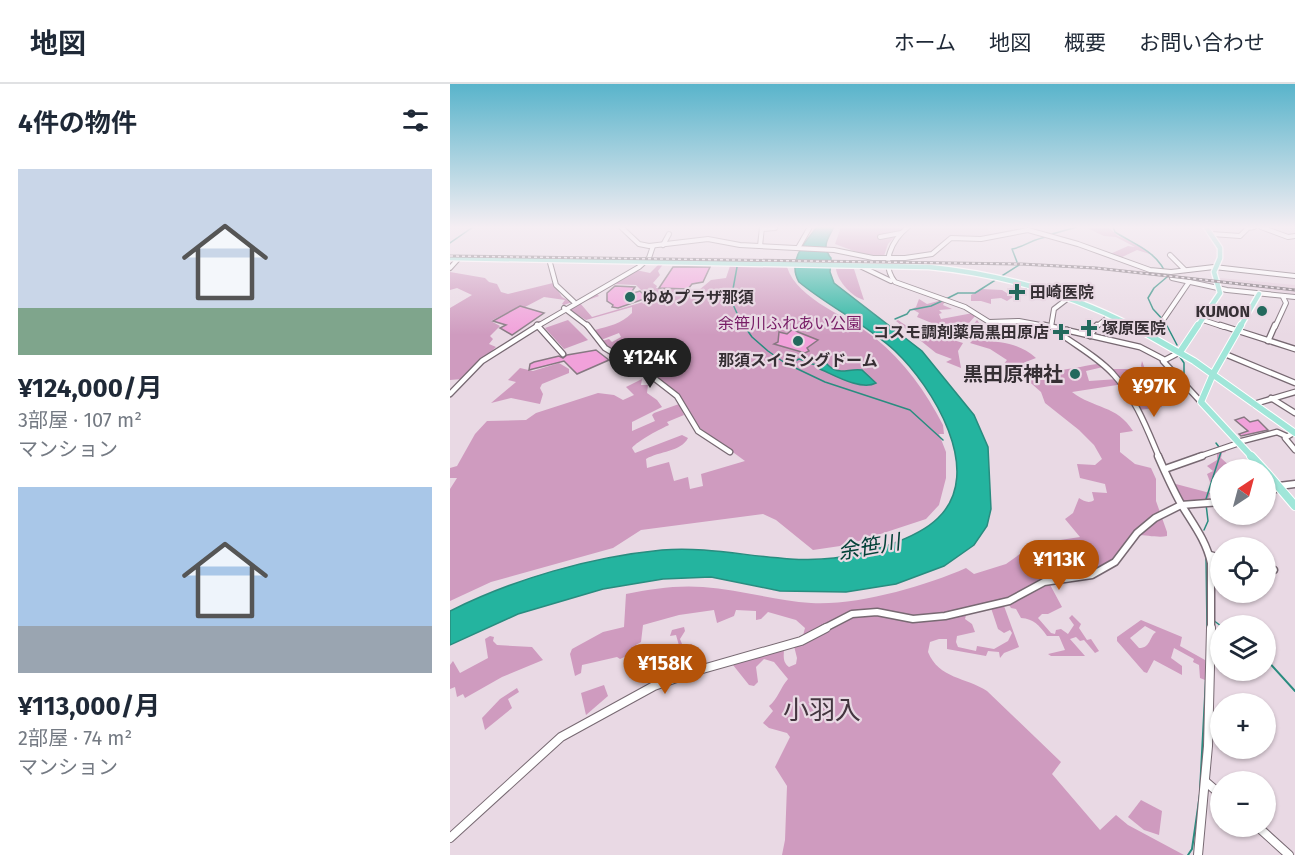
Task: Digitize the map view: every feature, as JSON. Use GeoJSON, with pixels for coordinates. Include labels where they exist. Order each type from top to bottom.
{"type":"FeatureCollection","features":[{"type":"Feature","properties":{"kind":"main road"},"geometry":{"type":"LineString","coordinates":[[716,263],[963,271],[1010,281],[1067,299],[1144,332],[1180,352],[1295,432]]}},
{"type":"Feature","properties":{"kind":"main road"},"geometry":{"type":"LineString","coordinates":[[1180,352],[1220,295],[1214,274],[1220,263]]}},
{"type":"Feature","properties":{"kind":"main road"},"geometry":{"type":"LineString","coordinates":[[1254,459],[1201,402],[1213,374],[1260,294]]}},
{"type":"Feature","properties":{"kind":"main road"},"geometry":{"type":"LineString","coordinates":[[1276,483],[1295,506]]}},
{"type":"Feature","properties":{"kind":"street"},"geometry":{"type":"LineString","coordinates":[[550,263],[551,273],[560,293],[574,302]]}},
{"type":"Feature","properties":{"kind":"street"},"geometry":{"type":"LineString","coordinates":[[450,394],[488,356],[564,308],[643,263]]}},
{"type":"Feature","properties":{"kind":"street"},"geometry":{"type":"LineString","coordinates":[[890,263],[890,278],[895,282]]}},
{"type":"Feature","properties":{"kind":"street"},"geometry":{"type":"LineString","coordinates":[[1130,263],[1146,269],[1168,272],[1216,267],[1295,276]]}},
{"type":"Feature","properties":{"kind":"street"},"geometry":{"type":"LineString","coordinates":[[1178,263],[1185,270]]}},
{"type":"Feature","properties":{"kind":"street"},"geometry":{"type":"LineString","coordinates":[[860,266],[905,287],[965,307],[989,322],[1022,321],[1140,347],[1163,359],[1201,402]]}},
{"type":"Feature","properties":{"kind":"street"},"geometry":{"type":"LineString","coordinates":[[1172,278],[1220,289],[1295,297]]}},
{"type":"Feature","properties":{"kind":"street"},"geometry":{"type":"LineString","coordinates":[[1144,332],[1158,326],[1189,282]]}},
{"type":"Feature","properties":{"kind":"street"},"geometry":{"type":"LineString","coordinates":[[1268,340],[1286,303],[1283,297]]}},
{"type":"Feature","properties":{"kind":"street"},"geometry":{"type":"LineString","coordinates":[[1051,327],[1054,309],[1067,299]]}},
{"type":"Feature","properties":{"kind":"street"},"geometry":{"type":"LineString","coordinates":[[564,308],[587,324],[605,348],[671,390],[684,404],[698,431],[730,452]]}},
{"type":"Feature","properties":{"kind":"street"},"geometry":{"type":"LineString","coordinates":[[1090,336],[1099,323],[1110,316]]}},
{"type":"Feature","properties":{"kind":"street"},"geometry":{"type":"LineString","coordinates":[[1203,320],[1295,349]]}},
{"type":"Feature","properties":{"kind":"street"},"geometry":{"type":"LineString","coordinates":[[537,325],[563,354]]}},
{"type":"Feature","properties":{"kind":"street"},"geometry":{"type":"LineString","coordinates":[[1067,330],[1062,335],[1109,371],[1129,396],[1181,505],[1199,528],[1210,555]]}},
{"type":"Feature","properties":{"kind":"street"},"geometry":{"type":"LineString","coordinates":[[1163,359],[1180,352]]}},
{"type":"Feature","properties":{"kind":"street"},"geometry":{"type":"LineString","coordinates":[[1225,354],[1295,383]]}},
{"type":"Feature","properties":{"kind":"street"},"geometry":{"type":"LineString","coordinates":[[1254,404],[1295,392]]}},
{"type":"Feature","properties":{"kind":"street"},"geometry":{"type":"LineString","coordinates":[[1270,398],[1295,414]]}},
{"type":"Feature","properties":{"kind":"street"},"geometry":{"type":"LineString","coordinates":[[1165,469],[1238,442],[1277,432],[1286,436],[1295,432]]}},
{"type":"Feature","properties":{"kind":"street"},"geometry":{"type":"LineString","coordinates":[[1286,436],[1285,440],[1295,450]]}},
{"type":"Feature","properties":{"kind":"street"},"geometry":{"type":"LineString","coordinates":[[1276,488],[1295,484]]}},
{"type":"Feature","properties":{"kind":"street"},"geometry":{"type":"LineString","coordinates":[[450,838],[561,736],[649,688],[699,669],[801,640],[852,614],[877,612],[912,619],[945,616],[1009,602],[1044,582],[1092,575],[1115,562],[1137,533],[1155,518],[1181,505],[1210,503]]}},
{"type":"Feature","properties":{"kind":"street"},"geometry":{"type":"LineString","coordinates":[[1198,855],[1206,782],[1212,655],[1211,603]]}},
{"type":"Feature","properties":{"kind":"street"},"geometry":{"type":"LineString","coordinates":[[1206,782],[1210,785]]}},
{"type":"Feature","properties":{"kind":"street"},"geometry":{"type":"LineString","coordinates":[[1269,837],[1289,855]]}},
{"type":"Feature","properties":{"kind":"shaded area"},"geometry":{"type":"Polygon","coordinates":[[[796,263],[831,263],[830,272],[834,283],[922,351],[974,415],[988,447],[991,509],[987,526],[974,545],[944,566],[896,584],[846,592],[780,591],[711,577],[663,579],[603,589],[518,614],[450,645],[450,611],[500,589],[553,571],[608,558],[662,550],[705,550],[791,559],[834,558],[889,545],[917,533],[938,518],[951,499],[957,477],[955,454],[938,407],[924,385],[895,351],[872,332],[799,282],[796,263]]]}},
{"type":"Feature","properties":{"kind":"shaded area"},"geometry":{"type":"Polygon","coordinates":[[[899,263],[1039,263],[1159,272],[1159,275],[1040,265],[899,263]]]}},
{"type":"Feature","properties":{"kind":"shaded area"},"geometry":{"type":"Polygon","coordinates":[[[1220,278],[1295,285],[1295,294],[1222,283],[1220,278]]]}},
{"type":"Feature","properties":{"kind":"shaded area"},"geometry":{"type":"Polygon","coordinates":[[[819,363],[826,363],[839,371],[862,370],[876,383],[855,384],[820,369],[817,366],[819,363]]]}},
{"type":"Feature","properties":{"kind":"green space","name":"余笹川ふれあい公園"},"geometry":{"type":"Polygon","coordinates":[[[664,263],[658,271],[660,275],[653,283],[657,286],[656,288],[699,290],[711,280],[726,278],[730,266],[787,267],[793,279],[813,299],[864,330],[886,347],[913,378],[943,425],[944,434],[939,434],[946,452],[946,478],[939,505],[926,519],[847,545],[813,550],[776,520],[763,514],[641,530],[613,548],[491,582],[450,601],[450,489],[457,478],[450,478],[450,468],[457,466],[475,434],[487,421],[526,420],[536,413],[598,393],[614,395],[623,400],[634,395],[626,387],[642,379],[641,385],[648,385],[647,393],[662,407],[632,422],[632,431],[655,421],[652,415],[654,413],[679,404],[684,415],[667,422],[669,425],[639,442],[632,448],[635,453],[682,435],[688,438],[685,443],[675,449],[646,459],[647,468],[669,462],[674,481],[688,477],[690,489],[703,486],[701,474],[745,461],[700,428],[679,394],[608,348],[602,341],[609,339],[612,342],[621,337],[619,333],[601,340],[595,330],[624,320],[632,313],[632,307],[586,320],[571,311],[571,307],[596,293],[599,296],[580,303],[592,317],[660,297],[652,293],[644,293],[636,285],[611,284],[636,270],[650,273],[659,264],[664,263]]]}},
{"type":"Feature","properties":{"kind":"green space"},"geometry":{"type":"Polygon","coordinates":[[[836,269],[854,269],[864,300],[846,288],[836,269]]]}},
{"type":"Feature","properties":{"kind":"green space"},"geometry":{"type":"Polygon","coordinates":[[[450,272],[485,278],[497,284],[501,292],[508,294],[553,283],[562,297],[572,302],[564,305],[562,304],[565,300],[544,297],[491,321],[500,326],[490,336],[493,339],[489,344],[496,347],[462,379],[450,380],[450,308],[472,295],[457,288],[450,290],[450,272]]]}},
{"type":"Feature","properties":{"kind":"green space"},"geometry":{"type":"Polygon","coordinates":[[[982,289],[1002,290],[1013,297],[1007,301],[1001,298],[991,299],[991,304],[971,301],[971,295],[982,289]]]}},
{"type":"Feature","properties":{"kind":"green space"},"geometry":{"type":"Polygon","coordinates":[[[919,299],[927,304],[945,301],[943,305],[952,309],[939,310],[942,313],[939,314],[941,319],[973,313],[976,315],[969,323],[973,325],[977,320],[983,328],[987,327],[987,323],[1003,326],[992,329],[992,332],[985,332],[981,328],[973,329],[981,341],[1010,344],[1024,349],[1036,358],[1023,363],[1039,370],[1069,369],[1097,364],[1103,367],[1086,371],[1089,381],[1118,379],[1111,369],[1134,369],[1135,374],[1142,374],[1144,371],[1141,366],[1142,361],[1146,372],[1145,377],[1162,378],[1072,392],[1120,416],[1133,431],[1120,433],[1120,452],[1135,464],[1151,468],[1156,479],[1156,501],[1167,532],[1167,536],[1164,537],[1138,535],[1115,557],[1097,569],[1077,575],[1047,579],[1062,607],[1048,614],[1042,614],[1038,618],[1051,633],[1055,634],[1056,630],[1061,629],[1068,634],[1074,625],[1069,618],[1072,615],[1081,624],[1079,628],[1087,640],[1091,639],[1099,651],[1095,653],[1084,640],[1080,641],[1076,637],[1070,639],[1085,656],[1051,656],[1048,654],[1065,650],[1059,636],[1047,636],[1036,623],[1021,618],[1016,609],[1011,608],[1006,600],[968,608],[965,619],[972,624],[975,632],[957,636],[956,642],[958,647],[976,651],[977,646],[994,649],[1008,641],[1012,633],[1010,630],[1004,633],[998,629],[991,608],[1004,606],[1019,647],[1004,653],[1000,658],[999,652],[988,651],[986,656],[947,649],[947,639],[939,639],[930,642],[928,652],[939,668],[946,673],[987,691],[1061,762],[1052,774],[1100,830],[1116,815],[1128,825],[1184,855],[782,855],[785,840],[787,786],[775,767],[790,737],[787,733],[769,728],[763,723],[773,711],[769,706],[788,679],[774,662],[764,659],[756,667],[758,682],[754,686],[749,685],[733,665],[784,648],[785,663],[789,667],[796,664],[794,646],[801,643],[805,628],[796,620],[768,612],[761,619],[756,620],[756,611],[736,610],[734,616],[717,623],[714,610],[679,615],[643,625],[641,642],[636,645],[639,657],[646,661],[635,665],[633,653],[620,659],[617,657],[582,665],[581,673],[575,676],[570,654],[572,649],[603,632],[624,627],[626,594],[664,588],[693,587],[730,590],[797,602],[849,601],[911,588],[966,568],[974,574],[1006,564],[1034,544],[1080,537],[1065,519],[1073,513],[1079,498],[1090,502],[1094,500],[1092,492],[1107,493],[1105,484],[1080,478],[1077,464],[1095,465],[1102,459],[1094,445],[1045,403],[1041,392],[1016,370],[1003,365],[1007,360],[990,349],[970,343],[973,340],[917,317],[919,313],[912,309],[916,307],[919,299]]]}},
{"type":"Feature","properties":{"kind":"green space"},"geometry":{"type":"Polygon","coordinates":[[[568,320],[588,340],[564,349],[545,328],[568,320]]]}},
{"type":"Feature","properties":{"kind":"green space"},"geometry":{"type":"Polygon","coordinates":[[[896,321],[922,334],[937,335],[963,343],[958,351],[961,368],[946,362],[952,359],[936,353],[896,321]]]}},
{"type":"Feature","properties":{"kind":"green space"},"geometry":{"type":"Polygon","coordinates":[[[559,363],[569,369],[569,373],[542,384],[540,388],[543,394],[540,404],[511,398],[491,403],[516,382],[508,380],[520,368],[533,371],[559,363]]]}},
{"type":"Feature","properties":{"kind":"green space"},"geometry":{"type":"Polygon","coordinates":[[[1127,391],[1156,394],[1162,407],[1139,410],[1127,391]]]}},
{"type":"Feature","properties":{"kind":"green space"},"geometry":{"type":"Polygon","coordinates":[[[1224,449],[1226,452],[1222,453],[1222,459],[1217,459],[1217,451],[1224,449]]]}},
{"type":"Feature","properties":{"kind":"green space"},"geometry":{"type":"Polygon","coordinates":[[[1172,483],[1210,493],[1208,499],[1182,502],[1172,483]]]}},
{"type":"Feature","properties":{"kind":"green space"},"geometry":{"type":"Polygon","coordinates":[[[1141,620],[1182,637],[1180,646],[1205,660],[1205,680],[1200,678],[1199,665],[1193,662],[1194,659],[1174,648],[1171,658],[1182,666],[1182,675],[1154,660],[1147,673],[1144,672],[1117,641],[1117,637],[1141,620]],[[1145,626],[1130,638],[1139,648],[1143,648],[1156,632],[1145,626]]]}},
{"type":"Feature","properties":{"kind":"green space"},"geometry":{"type":"Polygon","coordinates":[[[684,627],[685,631],[680,639],[686,654],[690,651],[688,646],[692,644],[696,664],[686,670],[676,635],[670,636],[672,630],[684,627]]]}},
{"type":"Feature","properties":{"kind":"green space"},"geometry":{"type":"Polygon","coordinates":[[[490,636],[494,637],[493,641],[497,645],[532,647],[543,660],[502,677],[465,698],[463,694],[457,697],[455,687],[450,689],[450,665],[453,661],[460,673],[488,658],[485,639],[490,636]]]}},
{"type":"Feature","properties":{"kind":"green space"},"geometry":{"type":"Polygon","coordinates":[[[604,685],[608,696],[586,715],[581,693],[604,685]]]}},
{"type":"Feature","properties":{"kind":"green space"},"geometry":{"type":"Polygon","coordinates":[[[517,688],[519,692],[508,699],[512,708],[485,730],[482,718],[500,699],[517,688]]]}},
{"type":"Feature","properties":{"kind":"green space"},"geometry":{"type":"Polygon","coordinates":[[[1141,800],[1162,811],[1159,835],[1144,830],[1128,817],[1141,800]]]}},
{"type":"Feature","properties":{"kind":"building"},"geometry":{"type":"Polygon","coordinates":[[[673,267],[710,267],[703,282],[692,284],[688,289],[659,288],[673,267]]]}},
{"type":"Feature","properties":{"kind":"building","name":"ゆめプラザ那須"},"geometry":{"type":"Polygon","coordinates":[[[615,286],[635,287],[630,294],[640,291],[647,298],[618,308],[612,307],[613,305],[607,301],[607,293],[615,286]]]}},
{"type":"Feature","properties":{"kind":"building"},"geometry":{"type":"Polygon","coordinates":[[[520,306],[544,313],[512,335],[500,328],[506,325],[493,321],[520,306]]]}},
{"type":"Feature","properties":{"kind":"building","name":"那須スイミングドーム"},"geometry":{"type":"Polygon","coordinates":[[[793,329],[818,340],[807,348],[809,351],[805,353],[774,344],[778,342],[779,332],[787,334],[793,329]]]}},
{"type":"Feature","properties":{"kind":"building"},"geometry":{"type":"Polygon","coordinates":[[[596,350],[609,360],[577,374],[564,361],[529,370],[530,364],[534,362],[596,350]]]}},
{"type":"Feature","properties":{"kind":"building"},"geometry":{"type":"Polygon","coordinates":[[[1244,417],[1250,422],[1258,420],[1268,430],[1241,436],[1239,434],[1248,431],[1235,420],[1244,417]]]}},
{"type":"Feature","properties":{"kind":"waterway"},"geometry":{"type":"LineString","coordinates":[[1159,263],[1167,277],[1154,288],[1148,298],[1153,309],[1165,322],[1177,345]]}},
{"type":"Feature","properties":{"kind":"waterway"},"geometry":{"type":"LineString","coordinates":[[946,299],[958,293],[975,293],[1019,265]]}},
{"type":"Feature","properties":{"kind":"waterway"},"geometry":{"type":"LineString","coordinates":[[737,267],[731,300],[740,320],[752,337],[768,351],[785,363],[825,382],[910,410],[943,440]]}},
{"type":"Feature","properties":{"kind":"waterway"},"geometry":{"type":"LineString","coordinates":[[895,319],[907,314],[910,310],[931,306],[942,301]]}},
{"type":"Feature","properties":{"kind":"waterway"},"geometry":{"type":"LineString","coordinates":[[1180,357],[1184,363],[1184,381]]}},
{"type":"Feature","properties":{"kind":"waterway"},"geometry":{"type":"LineString","coordinates":[[795,361],[799,359],[808,362]]}},
{"type":"Feature","properties":{"kind":"waterway"},"geometry":{"type":"LineString","coordinates":[[812,364],[818,365]]}},
{"type":"Feature","properties":{"kind":"waterway"},"geometry":{"type":"LineString","coordinates":[[1216,443],[1219,447]]}},
{"type":"Feature","properties":{"kind":"waterway"},"geometry":{"type":"LineString","coordinates":[[1206,499],[1221,452]]}},
{"type":"Feature","properties":{"kind":"waterway"},"geometry":{"type":"LineString","coordinates":[[1204,530],[1208,521],[1206,504]]}},
{"type":"Feature","properties":{"kind":"waterway"},"geometry":{"type":"LineString","coordinates":[[1206,555],[1207,628]]}},
{"type":"Feature","properties":{"kind":"waterway"},"geometry":{"type":"LineString","coordinates":[[1276,670],[1295,691]]}},
{"type":"Feature","properties":{"kind":"waterway"},"geometry":{"type":"LineString","coordinates":[[1200,790],[1206,678]]}},
{"type":"Feature","properties":{"kind":"waterway"},"geometry":{"type":"LineString","coordinates":[[1188,855],[1192,849],[1200,794]]}},
{"type":"Feature","properties":{"kind":"railway"},"geometry":{"type":"LineString","coordinates":[[948,263],[1096,268],[1295,290]]}},
{"type":"Feature","properties":{"kind":"place","name":"田崎医院"},"geometry":{"type":"Point","coordinates":[1017,292]}},
{"type":"Feature","properties":{"kind":"place","name":"ゆめプラザ那須"},"geometry":{"type":"Point","coordinates":[630,297]}},
{"type":"Feature","properties":{"kind":"place","name":"KUMON"},"geometry":{"type":"Point","coordinates":[1262,311]}},
{"type":"Feature","properties":{"kind":"place","name":"塚原医院"},"geometry":{"type":"Point","coordinates":[1089,328]}},
{"type":"Feature","properties":{"kind":"place","name":"コスモ調剤薬局黒田原店"},"geometry":{"type":"Point","coordinates":[1061,332]}},
{"type":"Feature","properties":{"kind":"place","name":"那須スイミングドーム"},"geometry":{"type":"Point","coordinates":[798,341]}},
{"type":"Feature","properties":{"kind":"place","name":"黒田原神社"},"geometry":{"type":"Point","coordinates":[1075,374]}},
{"type":"Feature","properties":{"kind":"district","name":"小羽入"},"geometry":{"type":"Point","coordinates":[822,710]}},
{"type":"Feature","properties":{"kind":"water label","name":"余笹川"},"geometry":{"type":"Point","coordinates":[869,547]}}]}
